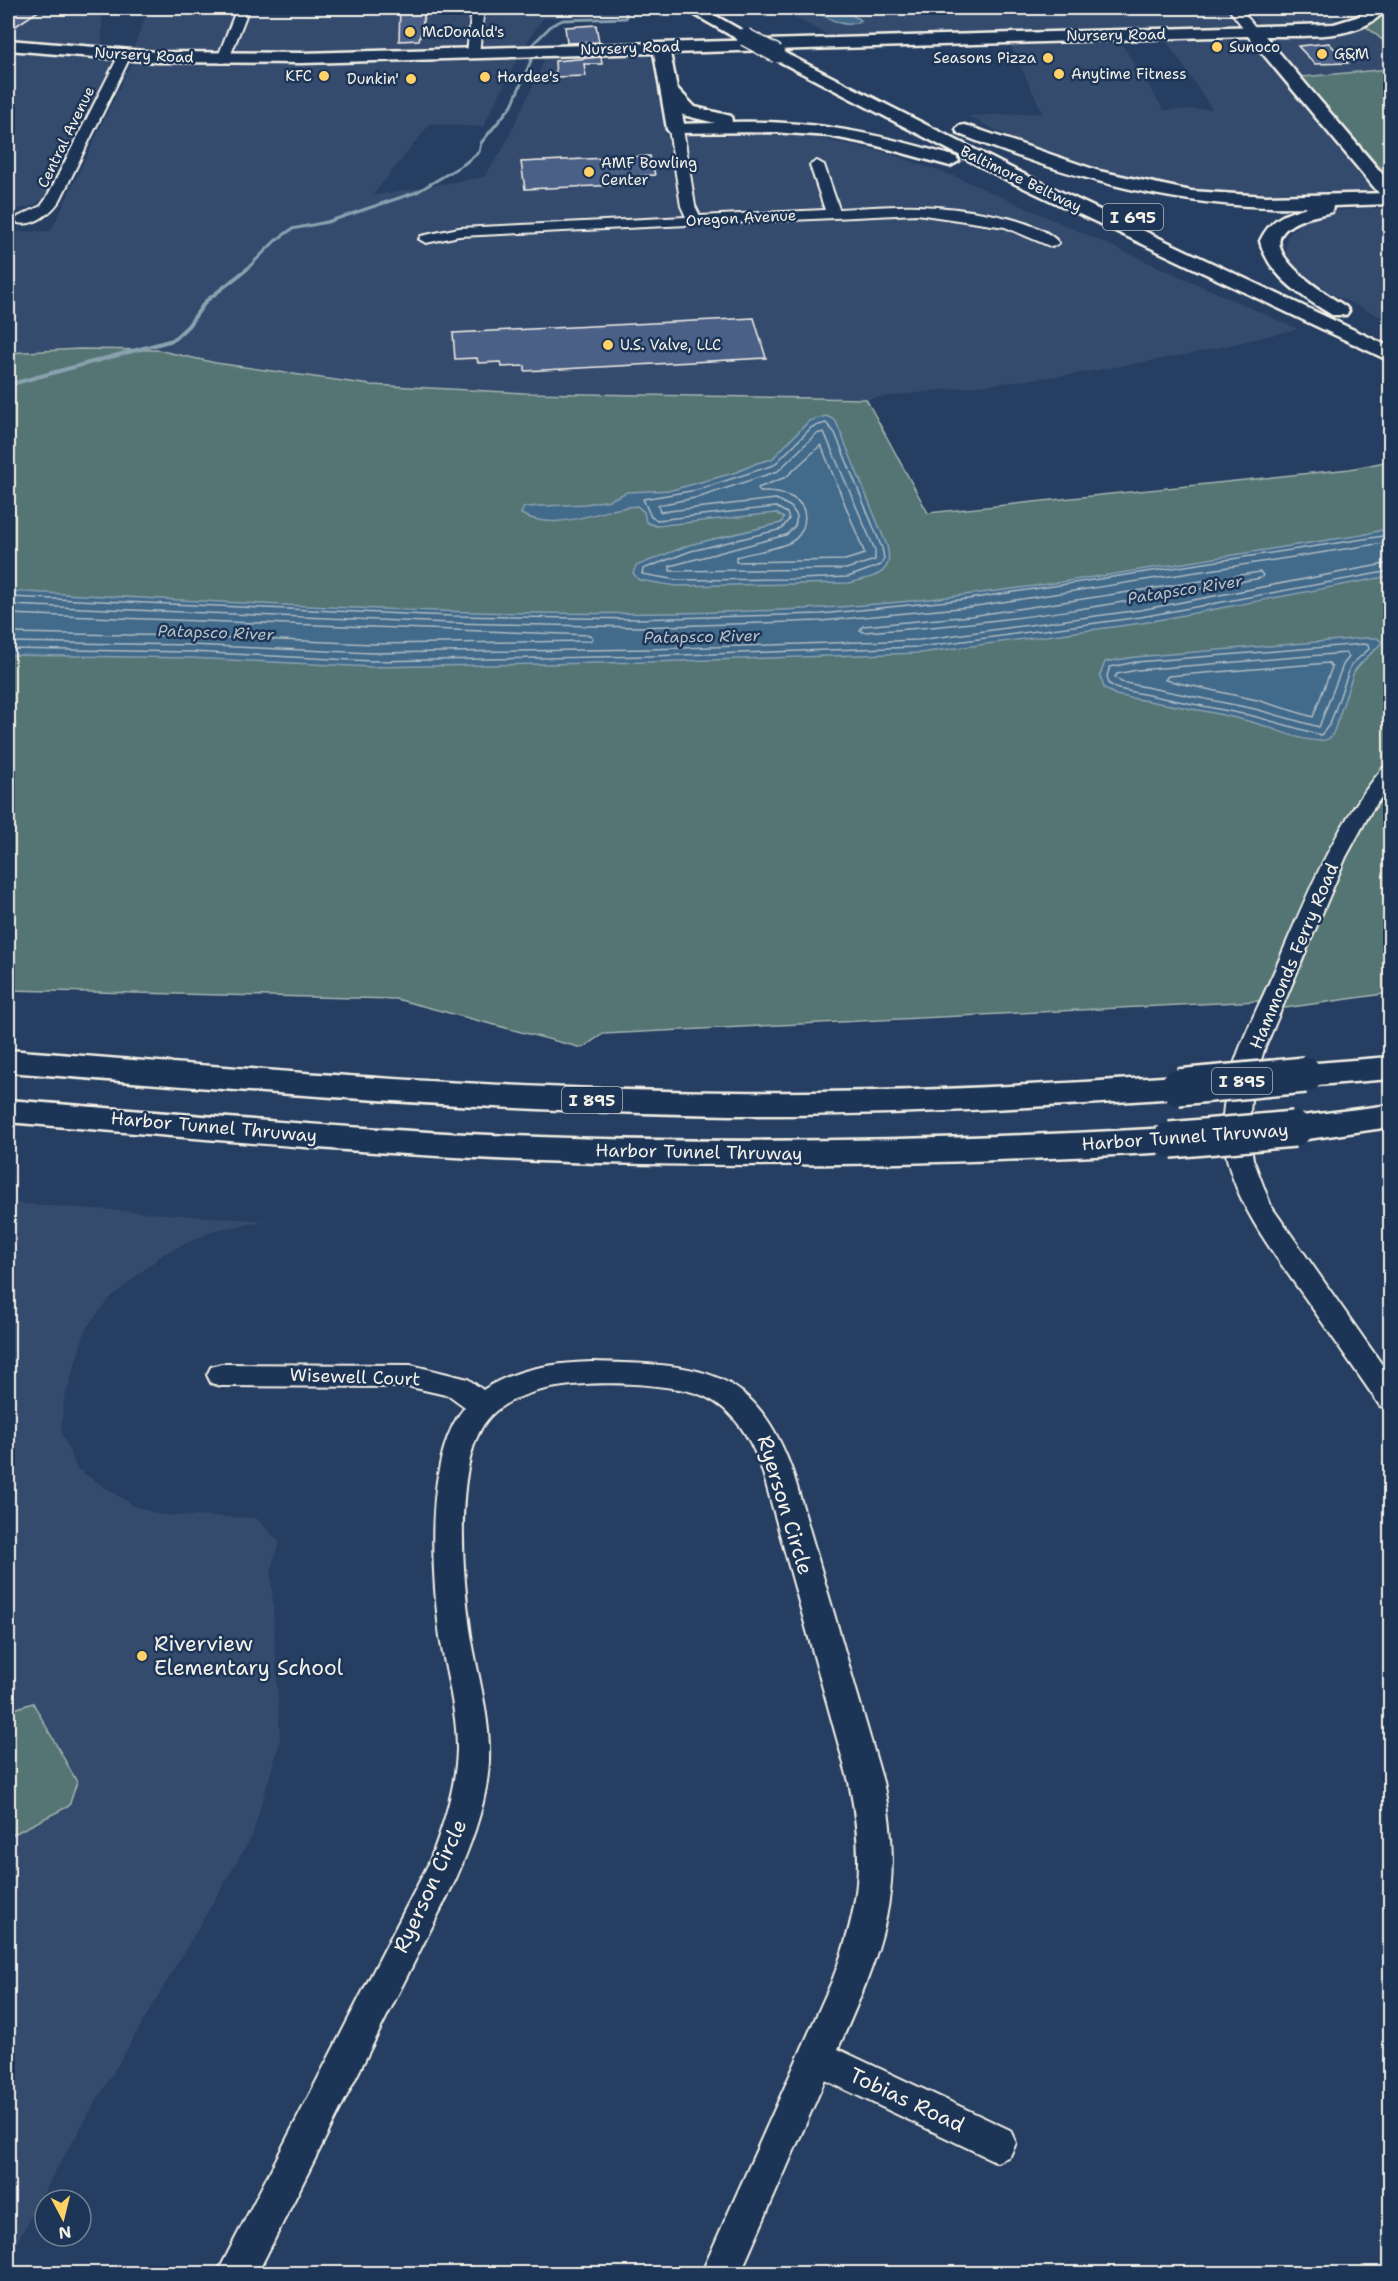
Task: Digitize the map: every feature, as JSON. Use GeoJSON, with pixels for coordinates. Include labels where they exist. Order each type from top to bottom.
{"type":"FeatureCollection","features":[{"type":"Feature","properties":{"kind":"main road","name":"Baltimore Beltway"},"geometry":{"type":"LineString","coordinates":[[690,8],[937,138],[1133,234],[1357,331],[1385,335]]}},
{"type":"Feature","properties":{"kind":"main road","name":"Baltimore Beltway"},"geometry":{"type":"LineString","coordinates":[[718,8],[912,109],[1357,331],[1390,355]]}},
{"type":"Feature","properties":{"kind":"main road","name":"Nursery Road"},"geometry":{"type":"LineString","coordinates":[[8,45],[125,55],[223,59],[1253,32],[1339,28],[1363,20],[1379,8]]}},
{"type":"Feature","properties":{"kind":"main road"},"geometry":{"type":"LineString","coordinates":[[1253,32],[1390,198]]}},
{"type":"Feature","properties":{"kind":"main road"},"geometry":{"type":"LineString","coordinates":[[661,47],[676,127]]}},
{"type":"Feature","properties":{"kind":"main road"},"geometry":{"type":"LineString","coordinates":[[777,54],[804,78],[814,93]]}},
{"type":"Feature","properties":{"kind":"main road"},"geometry":{"type":"LineString","coordinates":[[669,90],[689,111],[699,116],[751,123]]}},
{"type":"Feature","properties":{"kind":"main road"},"geometry":{"type":"LineString","coordinates":[[912,109],[1060,166],[1165,192],[1249,201],[1390,198]]}},
{"type":"Feature","properties":{"kind":"main road"},"geometry":{"type":"LineString","coordinates":[[676,127],[751,123],[777,120],[801,113]]}},
{"type":"Feature","properties":{"kind":"main road"},"geometry":{"type":"LineString","coordinates":[[676,127],[780,127],[829,131],[876,140],[985,172],[1133,234]]}},
{"type":"Feature","properties":{"kind":"main road"},"geometry":{"type":"LineString","coordinates":[[1357,331],[1284,273],[1270,251],[1270,240],[1275,230],[1299,215],[1335,206],[1390,198]]}},
{"type":"Feature","properties":{"kind":"main road","name":"I 895"},"geometry":{"type":"LineString","coordinates":[[8,1061],[387,1090],[668,1102],[937,1101],[1178,1087],[1390,1068]]}},
{"type":"Feature","properties":{"kind":"main road","name":"Harbor Tunnel Thruway"},"geometry":{"type":"LineString","coordinates":[[8,1111],[450,1145],[688,1154],[984,1150],[1170,1140],[1294,1129],[1390,1116]]}},
{"type":"Feature","properties":{"kind":"street"},"geometry":{"type":"LineString","coordinates":[[223,59],[243,8]]}},
{"type":"Feature","properties":{"kind":"street"},"geometry":{"type":"LineString","coordinates":[[473,53],[478,8]]}},
{"type":"Feature","properties":{"kind":"street"},"geometry":{"type":"LineString","coordinates":[[1234,8],[1253,32]]}},
{"type":"Feature","properties":{"kind":"street","name":"Central Avenue"},"geometry":{"type":"LineString","coordinates":[[23,220],[46,209],[53,200],[125,55]]}},
{"type":"Feature","properties":{"kind":"street"},"geometry":{"type":"LineString","coordinates":[[676,127],[688,206],[695,220]]}},
{"type":"Feature","properties":{"kind":"street"},"geometry":{"type":"LineString","coordinates":[[817,165],[833,213]]}},
{"type":"Feature","properties":{"kind":"street","name":"Oregon Avenue"},"geometry":{"type":"LineString","coordinates":[[426,239],[459,232],[917,210],[950,212],[1030,231],[1047,238],[1052,243]]}},
{"type":"Feature","properties":{"kind":"street","name":"Hammonds Ferry Road"},"geometry":{"type":"LineString","coordinates":[[1390,772],[1363,807],[1336,855],[1241,1083],[1235,1120],[1237,1153],[1258,1205],[1288,1253],[1380,1365],[1390,1398]]}},
{"type":"Feature","properties":{"kind":"street","name":"Ryerson Circle"},"geometry":{"type":"LineString","coordinates":[[236,2274],[442,1870],[468,1799],[473,1748],[454,1622],[449,1558],[449,1517],[456,1459],[470,1421],[483,1404],[506,1390],[531,1380],[553,1375],[583,1373],[674,1377],[701,1382],[725,1394],[746,1409],[760,1427],[778,1473],[863,1771],[874,1821],[873,1902],[867,1934],[848,1986],[720,2274]]}},
{"type":"Feature","properties":{"kind":"street","name":"Wisewell Court"},"geometry":{"type":"LineString","coordinates":[[221,1375],[411,1376],[458,1387],[483,1404]]}},
{"type":"Feature","properties":{"kind":"street","name":"Tobias Road"},"geometry":{"type":"LineString","coordinates":[[816,2057],[997,2143]]}},
{"type":"Feature","properties":{"kind":"shaded area"},"geometry":{"type":"Polygon","coordinates":[[[8,8],[102,8],[102,49],[8,40],[8,8]]]}},
{"type":"Feature","properties":{"kind":"shaded area"},"geometry":{"type":"Polygon","coordinates":[[[149,8],[239,8],[218,53],[132,52],[149,8]]]}},
{"type":"Feature","properties":{"kind":"shaded area"},"geometry":{"type":"Polygon","coordinates":[[[333,8],[617,8],[618,15],[543,18],[523,48],[232,55],[247,14],[331,13],[333,8]]]}},
{"type":"Feature","properties":{"kind":"shaded area"},"geometry":{"type":"Polygon","coordinates":[[[775,8],[1225,8],[1236,25],[1234,28],[839,40],[775,8]]]}},
{"type":"Feature","properties":{"kind":"shaded area"},"geometry":{"type":"Polygon","coordinates":[[[1243,8],[1327,8],[1340,24],[1262,27],[1243,8]]]}},
{"type":"Feature","properties":{"kind":"shaded area"},"geometry":{"type":"Polygon","coordinates":[[[1364,25],[1390,46],[1390,69],[1301,77],[1270,41],[1279,37],[1344,33],[1364,25]]]}},
{"type":"Feature","properties":{"kind":"shaded area"},"geometry":{"type":"Polygon","coordinates":[[[1237,37],[1253,43],[1372,186],[1373,190],[1369,194],[1214,197],[1098,173],[1026,146],[968,116],[1043,113],[1009,42],[1119,40],[1164,110],[1212,109],[1165,39],[1237,37]]]}},
{"type":"Feature","properties":{"kind":"shaded area"},"geometry":{"type":"Polygon","coordinates":[[[8,48],[116,58],[46,197],[32,206],[8,212],[8,48]]]}},
{"type":"Feature","properties":{"kind":"shaded area"},"geometry":{"type":"Polygon","coordinates":[[[638,52],[652,59],[665,136],[812,137],[884,152],[959,178],[1298,329],[1190,354],[1069,375],[866,399],[525,393],[371,385],[216,363],[157,350],[79,349],[8,353],[8,232],[51,231],[130,66],[136,62],[519,55],[483,127],[430,124],[372,196],[484,177],[502,151],[543,64],[544,54],[638,52]]]}},
{"type":"Feature","properties":{"kind":"shaded area"},"geometry":{"type":"Polygon","coordinates":[[[1370,208],[1390,211],[1390,321],[1321,289],[1300,276],[1289,262],[1286,249],[1287,236],[1303,221],[1333,211],[1370,208]]]}},
{"type":"Feature","properties":{"kind":"shaded area","name":"Riverview Elementary School"},"geometry":{"type":"Polygon","coordinates":[[[8,1203],[268,1221],[215,1230],[163,1254],[110,1298],[86,1328],[64,1400],[61,1431],[77,1469],[134,1506],[161,1515],[256,1518],[279,1542],[271,1570],[280,1741],[252,1836],[46,2188],[33,2188],[33,2213],[8,2259],[8,1203]]]}},
{"type":"Feature","properties":{"kind":"green space"},"geometry":{"type":"Polygon","coordinates":[[[1390,8],[1390,46],[1364,25],[1390,8]]]}},
{"type":"Feature","properties":{"kind":"green space"},"geometry":{"type":"Polygon","coordinates":[[[1390,69],[1390,179],[1301,77],[1390,69]]]}},
{"type":"Feature","properties":{"kind":"green space"},"geometry":{"type":"Polygon","coordinates":[[[79,349],[157,350],[216,363],[371,385],[525,393],[866,399],[928,513],[1350,469],[1390,461],[1390,993],[1285,1008],[1259,1001],[603,1034],[582,1048],[396,999],[8,990],[8,353],[79,349]]]}},
{"type":"Feature","properties":{"kind":"green space"},"geometry":{"type":"Polygon","coordinates":[[[33,1703],[77,1782],[69,1806],[8,1837],[8,1711],[33,1703]]]}},
{"type":"Feature","properties":{"kind":"water"},"geometry":{"type":"Polygon","coordinates":[[[809,8],[840,8],[861,20],[855,23],[841,23],[809,8]]]}},
{"type":"Feature","properties":{"kind":"water"},"geometry":{"type":"Polygon","coordinates":[[[826,416],[835,420],[887,546],[888,564],[880,574],[873,577],[849,583],[676,586],[639,580],[633,573],[636,566],[689,545],[781,523],[784,518],[776,513],[656,526],[646,522],[644,512],[637,506],[564,521],[535,519],[521,514],[524,507],[586,504],[610,500],[627,492],[672,490],[737,472],[772,459],[809,421],[826,416]]]}},
{"type":"Feature","properties":{"kind":"water","name":"Patapsco River"},"geometry":{"type":"Polygon","coordinates":[[[1390,528],[1390,576],[1142,623],[920,653],[651,662],[371,667],[190,658],[8,655],[8,591],[312,606],[516,613],[618,614],[820,608],[956,596],[1024,587],[1362,535],[1390,528]]]}},
{"type":"Feature","properties":{"kind":"water"},"geometry":{"type":"Polygon","coordinates":[[[1377,638],[1382,642],[1354,672],[1333,734],[1325,740],[1318,741],[1289,735],[1228,716],[1116,695],[1104,688],[1100,675],[1105,662],[1135,657],[1377,638]]]}},
{"type":"Feature","properties":{"kind":"building"},"geometry":{"type":"Polygon","coordinates":[[[8,8],[43,8],[8,31],[8,8]]]}},
{"type":"Feature","properties":{"kind":"building"},"geometry":{"type":"Polygon","coordinates":[[[400,8],[426,8],[419,40],[399,41],[400,8]]]}},
{"type":"Feature","properties":{"kind":"building"},"geometry":{"type":"Polygon","coordinates":[[[596,25],[599,42],[567,43],[565,27],[596,25]]]}},
{"type":"Feature","properties":{"kind":"building","name":"G&M"},"geometry":{"type":"Polygon","coordinates":[[[1329,43],[1348,63],[1315,64],[1298,46],[1329,43]]]}},
{"type":"Feature","properties":{"kind":"building"},"geometry":{"type":"Polygon","coordinates":[[[601,57],[602,64],[584,64],[586,76],[556,77],[555,61],[601,57]]]}},
{"type":"Feature","properties":{"kind":"building","name":"AMF Bowling Center"},"geometry":{"type":"Polygon","coordinates":[[[650,156],[655,175],[640,176],[643,184],[525,189],[521,162],[650,156]]]}},
{"type":"Feature","properties":{"kind":"building","name":"U.S. Valve, LLC"},"geometry":{"type":"Polygon","coordinates":[[[754,318],[766,358],[525,371],[525,366],[502,367],[501,362],[478,363],[477,358],[455,359],[453,333],[754,318]]]}},
{"type":"Feature","properties":{"kind":"waterway"},"geometry":{"type":"LineString","coordinates":[[532,45],[552,25],[563,20],[626,18],[626,8]]}},
{"type":"Feature","properties":{"kind":"waterway"},"geometry":{"type":"LineString","coordinates":[[247,269],[275,241],[292,229],[327,222],[417,192],[464,164],[479,152],[481,143],[512,105],[533,56]]}},
{"type":"Feature","properties":{"kind":"waterway"},"geometry":{"type":"LineString","coordinates":[[8,385],[173,340],[188,326],[206,301],[247,269]]}},
{"type":"Feature","properties":{"kind":"place","name":"McDonald's"},"geometry":{"type":"Point","coordinates":[410,32]}},
{"type":"Feature","properties":{"kind":"place","name":"Sunoco"},"geometry":{"type":"Point","coordinates":[1217,47]}},
{"type":"Feature","properties":{"kind":"place","name":"G&M"},"geometry":{"type":"Point","coordinates":[1322,54]}},
{"type":"Feature","properties":{"kind":"place","name":"Seasons Pizza"},"geometry":{"type":"Point","coordinates":[1048,58]}},
{"type":"Feature","properties":{"kind":"place","name":"Anytime Fitness"},"geometry":{"type":"Point","coordinates":[1059,74]}},
{"type":"Feature","properties":{"kind":"place","name":"KFC"},"geometry":{"type":"Point","coordinates":[324,76]}},
{"type":"Feature","properties":{"kind":"place","name":"Hardee's"},"geometry":{"type":"Point","coordinates":[485,77]}},
{"type":"Feature","properties":{"kind":"place","name":"Dunkin'"},"geometry":{"type":"Point","coordinates":[411,79]}},
{"type":"Feature","properties":{"kind":"place","name":"AMF Bowling Center"},"geometry":{"type":"Point","coordinates":[589,172]}},
{"type":"Feature","properties":{"kind":"place","name":"U.S. Valve, LLC"},"geometry":{"type":"Point","coordinates":[608,345]}},
{"type":"Feature","properties":{"kind":"place","name":"Riverview Elementary School"},"geometry":{"type":"Point","coordinates":[142,1656]}}]}
